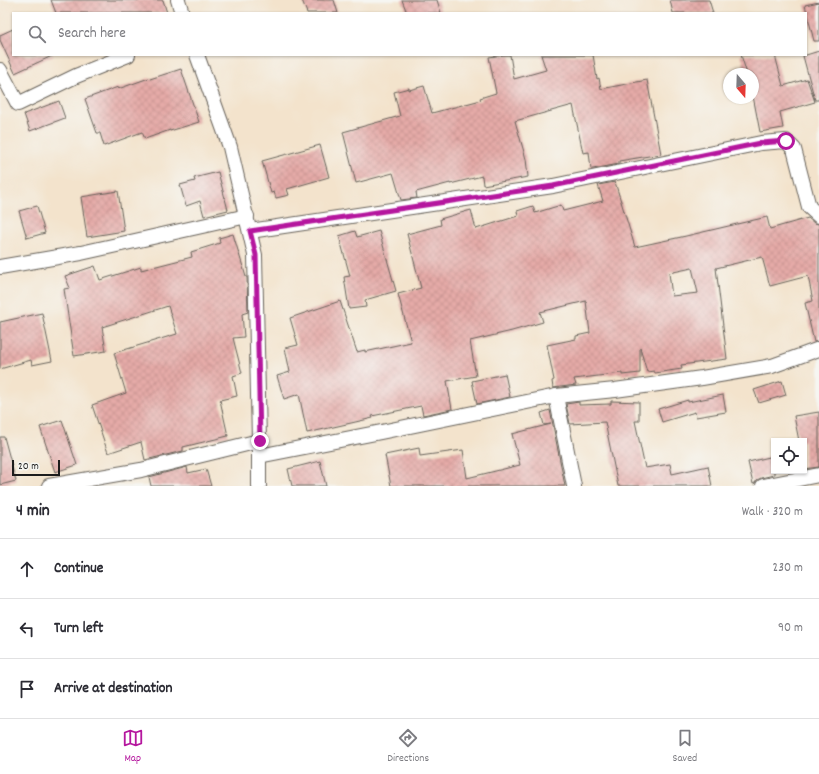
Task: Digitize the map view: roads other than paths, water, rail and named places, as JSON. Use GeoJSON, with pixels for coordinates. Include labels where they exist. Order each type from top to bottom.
{"type":"FeatureCollection","features":[{"type":"Feature","properties":{"kind":"street"},"geometry":{"type":"LineString","coordinates":[[178,0],[182,12]]}},
{"type":"Feature","properties":{"kind":"street"},"geometry":{"type":"LineString","coordinates":[[0,70],[18,104],[76,76],[126,56]]}},
{"type":"Feature","properties":{"kind":"street"},"geometry":{"type":"LineString","coordinates":[[197,56],[230,147],[256,255],[260,441],[259,486]]}},
{"type":"Feature","properties":{"kind":"street"},"geometry":{"type":"LineString","coordinates":[[250,231],[553,186],[761,143],[786,141],[794,149],[809,207],[819,216]]}},
{"type":"Feature","properties":{"kind":"street"},"geometry":{"type":"LineString","coordinates":[[0,267],[81,253],[247,216]]}},
{"type":"Feature","properties":{"kind":"street"},"geometry":{"type":"LineString","coordinates":[[259,456],[556,396],[615,390],[702,378],[772,366],[819,349]]}},
{"type":"Feature","properties":{"kind":"street"},"geometry":{"type":"LineString","coordinates":[[556,396],[574,486]]}},
{"type":"Feature","properties":{"kind":"street"},"geometry":{"type":"LineString","coordinates":[[49,486],[141,470],[260,441]]}},
{"type":"Feature","properties":{"kind":"street"},"geometry":{"type":"LineString","coordinates":[[763,486],[819,475]]}}]}
